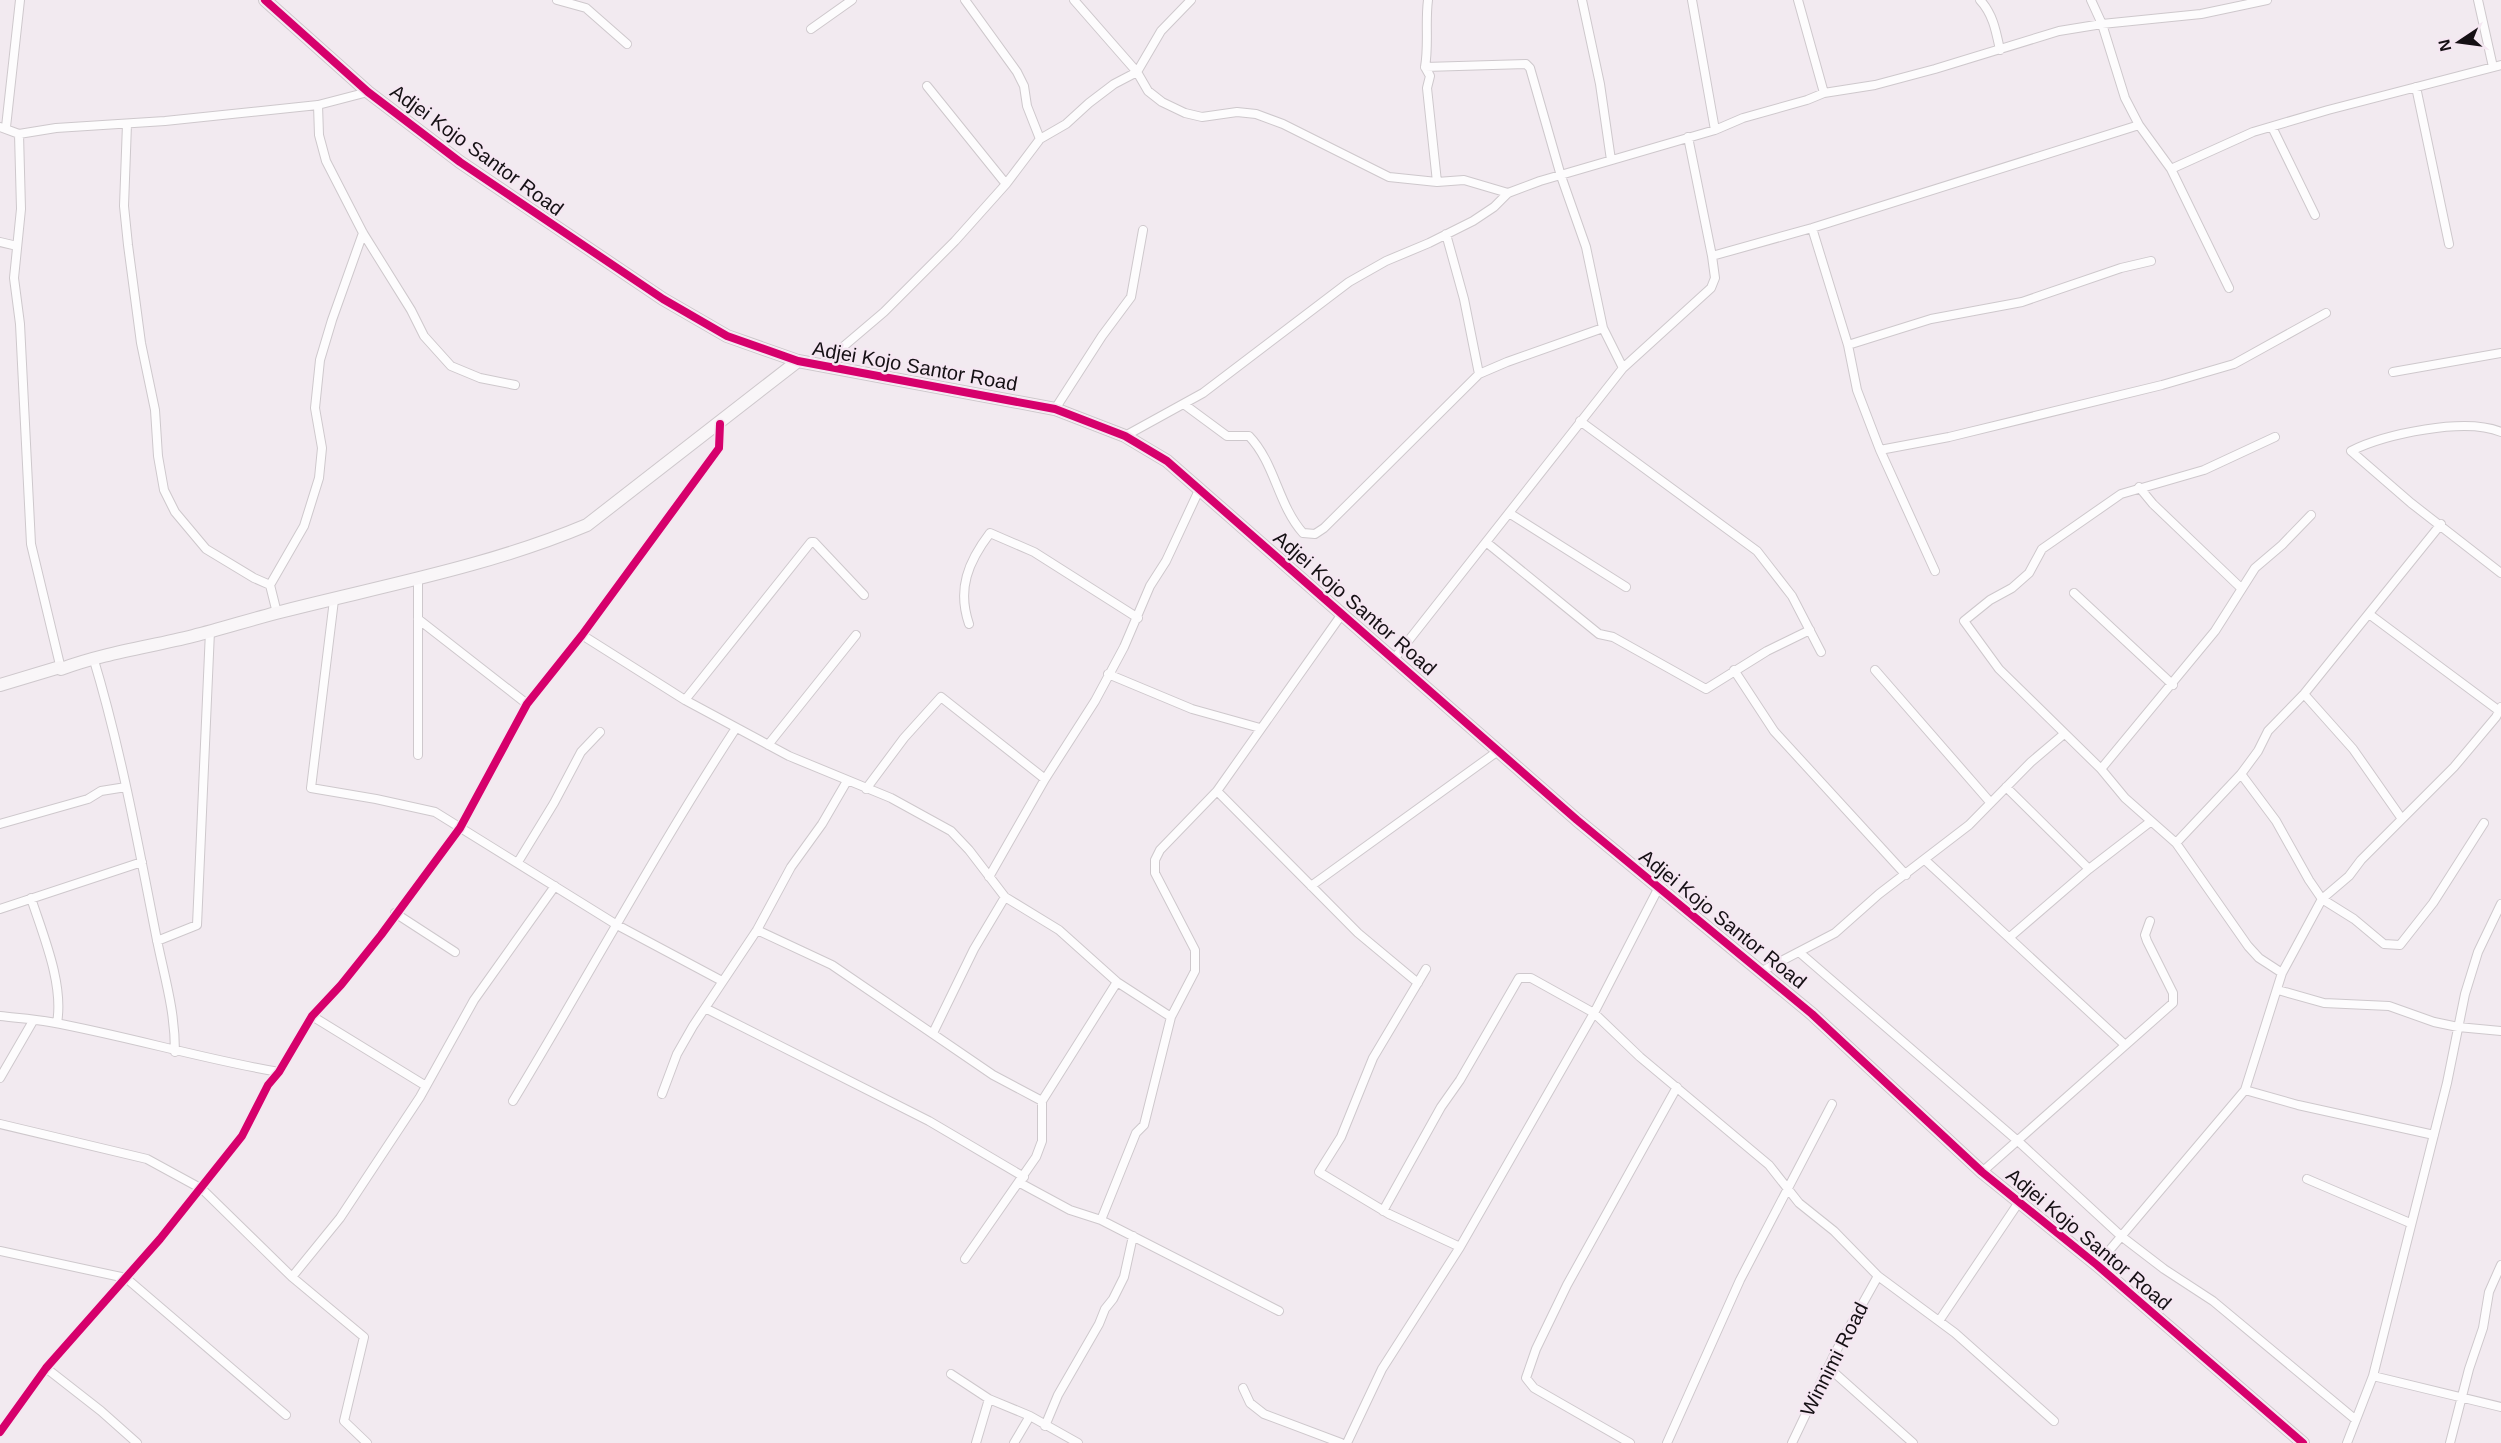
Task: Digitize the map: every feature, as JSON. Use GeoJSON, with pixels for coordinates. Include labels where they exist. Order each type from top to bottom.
{"type":"FeatureCollection","features":[{"type":"Feature","properties":{"kind":"street"},"geometry":{"type":"LineString","coordinates":[[21,0],[3,127],[19,134],[56,128],[128,124],[318,105],[368,92]]}},
{"type":"Feature","properties":{"kind":"street","name":"Adjei Kojo Santor Road"},"geometry":{"type":"LineString","coordinates":[[266,0],[368,92],[460,162],[663,299],[727,336],[798,361],[1054,409],[1125,436],[1167,461],[1577,820],[1812,1014],[1982,1172],[2097,1265],[2303,1443]]}},
{"type":"Feature","properties":{"kind":"street"},"geometry":{"type":"LineString","coordinates":[[557,0],[586,8],[627,44]]}},
{"type":"Feature","properties":{"kind":"street"},"geometry":{"type":"LineString","coordinates":[[811,29],[852,0]]}},
{"type":"Feature","properties":{"kind":"street"},"geometry":{"type":"LineString","coordinates":[[965,0],[1017,72],[1024,86],[1027,106],[1040,139]]}},
{"type":"Feature","properties":{"kind":"street"},"geometry":{"type":"LineString","coordinates":[[1074,0],[1137,72],[1148,91],[1162,102],[1185,113],[1202,117],[1237,112],[1256,114],[1283,124],[1389,177],[1437,182],[1464,180],[1508,193]]}},
{"type":"Feature","properties":{"kind":"street"},"geometry":{"type":"LineString","coordinates":[[834,368],[844,346],[884,312],[955,241],[1006,184],[1040,139],[1066,124],[1114,84],[1137,72],[1161,31],[1191,0]]}},
{"type":"Feature","properties":{"kind":"street"},"geometry":{"type":"LineString","coordinates":[[1428,0],[1425,38],[1428,52],[1425,67],[1430,76],[1427,88],[1437,182]]}},
{"type":"Feature","properties":{"kind":"street"},"geometry":{"type":"LineString","coordinates":[[1582,0],[1600,84],[1611,160]]}},
{"type":"Feature","properties":{"kind":"street"},"geometry":{"type":"LineString","coordinates":[[1692,0],[1715,130]]}},
{"type":"Feature","properties":{"kind":"street"},"geometry":{"type":"LineString","coordinates":[[1798,0],[1824,93]]}},
{"type":"Feature","properties":{"kind":"street"},"geometry":{"type":"LineString","coordinates":[[1980,0],[1993,21],[2000,50]]}},
{"type":"Feature","properties":{"kind":"street"},"geometry":{"type":"LineString","coordinates":[[2091,0],[2102,24],[2121,87],[2139,125],[2171,169],[2229,288]]}},
{"type":"Feature","properties":{"kind":"street"},"geometry":{"type":"LineString","coordinates":[[1125,436],[1185,405],[1271,343],[1349,282],[1386,261],[1446,234],[1494,207],[1508,193],[1715,130],[1743,118],[1808,100],[1824,93],[1875,85],[2059,31],[2102,24],[2201,14],[2266,0]]}},
{"type":"Feature","properties":{"kind":"street"},"geometry":{"type":"LineString","coordinates":[[2171,169],[2253,132],[2497,66],[2478,0]]}},
{"type":"Feature","properties":{"kind":"street"},"geometry":{"type":"LineString","coordinates":[[1425,67],[1526,63],[1530,68],[1561,176],[1586,247],[1602,328],[1623,368]]}},
{"type":"Feature","properties":{"kind":"street"},"geometry":{"type":"LineString","coordinates":[[927,86],[1006,184]]}},
{"type":"Feature","properties":{"kind":"street"},"geometry":{"type":"LineString","coordinates":[[2416,87],[2449,244]]}},
{"type":"Feature","properties":{"kind":"street"},"geometry":{"type":"LineString","coordinates":[[318,105],[319,135],[326,161],[363,233],[411,309],[424,336],[451,366],[480,378],[515,385]]}},
{"type":"Feature","properties":{"kind":"street"},"geometry":{"type":"LineString","coordinates":[[128,124],[124,207],[141,343],[155,410],[158,456],[164,490],[175,512],[206,549],[270,585]]}},
{"type":"Feature","properties":{"kind":"street"},"geometry":{"type":"LineString","coordinates":[[1712,256],[1812,228],[2139,125]]}},
{"type":"Feature","properties":{"kind":"street"},"geometry":{"type":"LineString","coordinates":[[2272,127],[2315,215]]}},
{"type":"Feature","properties":{"kind":"street"},"geometry":{"type":"LineString","coordinates":[[19,134],[21,209],[14,279],[20,324],[31,544],[61,669]]}},
{"type":"Feature","properties":{"kind":"street"},"geometry":{"type":"LineString","coordinates":[[1394,659],[1623,368],[1711,288],[1715,278],[1712,256],[1688,137]]}},
{"type":"Feature","properties":{"kind":"street"},"geometry":{"type":"LineString","coordinates":[[1812,228],[1848,345],[1857,390],[1880,450],[1935,571]]}},
{"type":"Feature","properties":{"kind":"street"},"geometry":{"type":"LineString","coordinates":[[1054,409],[1102,336],[1131,297],[1143,230]]}},
{"type":"Feature","properties":{"kind":"street"},"geometry":{"type":"LineString","coordinates":[[277,613],[270,585],[304,526],[320,478],[322,448],[315,408],[320,360],[363,233]]}},
{"type":"Feature","properties":{"kind":"street"},"geometry":{"type":"LineString","coordinates":[[1446,234],[1464,299],[1479,374]]}},
{"type":"Feature","properties":{"kind":"street"},"geometry":{"type":"LineString","coordinates":[[0,242],[17,246]]}},
{"type":"Feature","properties":{"kind":"street"},"geometry":{"type":"LineString","coordinates":[[1848,345],[1931,319],[2022,302],[2121,268],[2151,261]]}},
{"type":"Feature","properties":{"kind":"street"},"geometry":{"type":"LineString","coordinates":[[1880,450],[1949,437],[2162,385],[2234,363],[2326,313]]}},
{"type":"Feature","properties":{"kind":"street"},"geometry":{"type":"LineString","coordinates":[[1185,405],[1227,436],[1249,436],[1261,448],[1293,522],[1303,533],[1315,534],[1324,528],[1479,374],[1602,328]]}},
{"type":"Feature","properties":{"kind":"street"},"geometry":{"type":"LineString","coordinates":[[2393,372],[2501,353]]}},
{"type":"Feature","properties":{"kind":"street"},"geometry":{"type":"LineString","coordinates":[[0,685],[60,667],[61,669],[93,657],[418,580],[549,541],[587,525],[720,424],[798,361]]}},
{"type":"Feature","properties":{"kind":"street"},"geometry":{"type":"LineString","coordinates":[[1580,421],[1757,551],[1792,596],[1821,652]]}},
{"type":"Feature","properties":{"kind":"street"},"geometry":{"type":"LineString","coordinates":[[2,1426],[46,1368],[202,1189],[242,1136],[268,1085],[279,1072],[312,1016],[341,985],[381,935],[395,913],[460,828],[527,704],[582,635],[719,448],[720,424]]}},
{"type":"Feature","properties":{"kind":"street"},"geometry":{"type":"LineString","coordinates":[[2501,432],[2486,428],[2442,427],[2399,434],[2351,451],[2501,573]]}},
{"type":"Feature","properties":{"kind":"street"},"geometry":{"type":"LineString","coordinates":[[2275,437],[2204,470],[2121,494],[2042,549],[2029,573],[2012,588],[1990,600],[1964,621],[1999,669],[2101,770],[2125,798],[2176,843],[2248,946],[2259,958],[2282,973]]}},
{"type":"Feature","properties":{"kind":"street"},"geometry":{"type":"LineString","coordinates":[[2139,487],[2153,504],[2241,588]]}},
{"type":"Feature","properties":{"kind":"street"},"geometry":{"type":"LineString","coordinates":[[989,877],[1045,779],[1095,701],[1138,618],[1150,586],[1166,561],[1200,488]]}},
{"type":"Feature","properties":{"kind":"street"},"geometry":{"type":"LineString","coordinates":[[1509,513],[1626,587]]}},
{"type":"Feature","properties":{"kind":"street"},"geometry":{"type":"LineString","coordinates":[[2101,770],[2215,631],[2255,568],[2282,545],[2311,515]]}},
{"type":"Feature","properties":{"kind":"street"},"geometry":{"type":"LineString","coordinates":[[2176,843],[2241,774],[2258,751],[2268,731],[2304,694],[2441,524]]}},
{"type":"Feature","properties":{"kind":"street"},"geometry":{"type":"LineString","coordinates":[[969,624],[964,609],[963,590],[968,567],[990,533],[1034,552],[1138,618]]}},
{"type":"Feature","properties":{"kind":"street"},"geometry":{"type":"LineString","coordinates":[[685,700],[811,542],[814,542],[864,595]]}},
{"type":"Feature","properties":{"kind":"street"},"geometry":{"type":"LineString","coordinates":[[1486,542],[1599,634],[1613,637],[1706,689],[1767,651],[1810,630]]}},
{"type":"Feature","properties":{"kind":"street"},"geometry":{"type":"LineString","coordinates":[[418,580],[418,755]]}},
{"type":"Feature","properties":{"kind":"street"},"geometry":{"type":"LineString","coordinates":[[2074,593],[2173,685]]}},
{"type":"Feature","properties":{"kind":"street"},"geometry":{"type":"LineString","coordinates":[[334,600],[311,788],[435,812],[617,925],[722,981]]}},
{"type":"Feature","properties":{"kind":"street"},"geometry":{"type":"LineString","coordinates":[[1101,1220],[1136,1133],[1144,1125],[1171,1017],[1195,971],[1195,950],[1155,873],[1155,860],[1161,850],[1217,791],[1342,614]]}},
{"type":"Feature","properties":{"kind":"street"},"geometry":{"type":"LineString","coordinates":[[2097,1265],[2245,1090],[2282,973],[2322,899],[2349,876],[2361,860],[2480,737],[2496,717],[2500,708],[2369,614]]}},
{"type":"Feature","properties":{"kind":"street"},"geometry":{"type":"LineString","coordinates":[[418,619],[527,704]]}},
{"type":"Feature","properties":{"kind":"street"},"geometry":{"type":"LineString","coordinates":[[157,942],[197,925],[210,631]]}},
{"type":"Feature","properties":{"kind":"street"},"geometry":{"type":"LineString","coordinates":[[768,745],[856,634]]}},
{"type":"Feature","properties":{"kind":"street"},"geometry":{"type":"LineString","coordinates":[[582,635],[685,700],[768,745],[891,798],[951,831],[969,850],[1005,897],[1059,930],[1117,982],[1171,1017]]}},
{"type":"Feature","properties":{"kind":"street"},"geometry":{"type":"LineString","coordinates":[[93,657],[106,700],[126,787],[157,942],[173,1006],[175,1052]]}},
{"type":"Feature","properties":{"kind":"street"},"geometry":{"type":"LineString","coordinates":[[1734,670],[1774,731],[1906,875]]}},
{"type":"Feature","properties":{"kind":"street"},"geometry":{"type":"LineString","coordinates":[[1875,670],[1990,802]]}},
{"type":"Feature","properties":{"kind":"street"},"geometry":{"type":"LineString","coordinates":[[1108,674],[1192,710],[1260,728]]}},
{"type":"Feature","properties":{"kind":"street"},"geometry":{"type":"LineString","coordinates":[[2304,694],[2353,749],[2402,819]]}},
{"type":"Feature","properties":{"kind":"street"},"geometry":{"type":"LineString","coordinates":[[866,789],[904,738],[941,697],[1045,779]]}},
{"type":"Feature","properties":{"kind":"street"},"geometry":{"type":"LineString","coordinates":[[513,1101],[681,813],[736,728]]}},
{"type":"Feature","properties":{"kind":"street"},"geometry":{"type":"LineString","coordinates":[[518,862],[554,803],[581,752],[600,732]]}},
{"type":"Feature","properties":{"kind":"street"},"geometry":{"type":"LineString","coordinates":[[1762,971],[1835,933],[1880,894],[1969,825],[1990,802],[2064,734]]}},
{"type":"Feature","properties":{"kind":"street"},"geometry":{"type":"LineString","coordinates":[[1311,886],[1498,751]]}},
{"type":"Feature","properties":{"kind":"street"},"geometry":{"type":"LineString","coordinates":[[2241,774],[2276,821],[2322,899],[2354,919],[2384,944],[2400,945],[2433,903],[2484,823]]}},
{"type":"Feature","properties":{"kind":"street"},"geometry":{"type":"LineString","coordinates":[[662,1094],[677,1054],[757,930],[791,867],[822,824],[847,781]]}},
{"type":"Feature","properties":{"kind":"street"},"geometry":{"type":"LineString","coordinates":[[0,824],[88,799],[101,791],[126,787]]}},
{"type":"Feature","properties":{"kind":"street"},"geometry":{"type":"LineString","coordinates":[[2006,787],[2089,869]]}},
{"type":"Feature","properties":{"kind":"street"},"geometry":{"type":"LineString","coordinates":[[1217,791],[1358,933],[1419,983]]}},
{"type":"Feature","properties":{"kind":"street"},"geometry":{"type":"LineString","coordinates":[[2010,937],[2089,869],[2150,822]]}},
{"type":"Feature","properties":{"kind":"street"},"geometry":{"type":"LineString","coordinates":[[1925,860],[2124,1044]]}},
{"type":"Feature","properties":{"kind":"street"},"geometry":{"type":"LineString","coordinates":[[0,909],[142,862]]}},
{"type":"Feature","properties":{"kind":"street"},"geometry":{"type":"LineString","coordinates":[[292,1277],[340,1218],[426,1086],[474,1000],[555,886]]}},
{"type":"Feature","properties":{"kind":"street"},"geometry":{"type":"LineString","coordinates":[[1347,1443],[1382,1369],[1460,1247],[1594,1013],[1659,887]]}},
{"type":"Feature","properties":{"kind":"street"},"geometry":{"type":"LineString","coordinates":[[933,1033],[974,949],[1005,897]]}},
{"type":"Feature","properties":{"kind":"street"},"geometry":{"type":"LineString","coordinates":[[31,898],[50,956],[60,1009],[57,1023]]}},
{"type":"Feature","properties":{"kind":"street"},"geometry":{"type":"LineString","coordinates":[[2347,1443],[2373,1376],[2447,1083],[2457,1027],[2478,952],[2501,904]]}},
{"type":"Feature","properties":{"kind":"street"},"geometry":{"type":"LineString","coordinates":[[395,913],[455,952]]}},
{"type":"Feature","properties":{"kind":"street"},"geometry":{"type":"LineString","coordinates":[[1982,1172],[2019,1142],[2030,1128],[2124,1044],[2174,1003],[2173,993],[2146,941],[2145,935],[2150,921]]}},
{"type":"Feature","properties":{"kind":"street"},"geometry":{"type":"LineString","coordinates":[[757,930],[832,965],[993,1075],[1042,1101]]}},
{"type":"Feature","properties":{"kind":"street"},"geometry":{"type":"LineString","coordinates":[[1799,952],[2019,1142],[2121,1236],[2164,1269],[2213,1301],[2356,1420]]}},
{"type":"Feature","properties":{"kind":"street"},"geometry":{"type":"LineString","coordinates":[[1426,969],[1373,1058],[1341,1137],[1319,1172],[1383,1211],[1460,1247]]}},
{"type":"Feature","properties":{"kind":"street"},"geometry":{"type":"LineString","coordinates":[[1383,1211],[1441,1107],[1460,1080],[1519,978],[1531,978],[1594,1013],[1769,1165],[1799,1203],[1834,1231],[1878,1275],[1939,1321],[2054,1420]]}},
{"type":"Feature","properties":{"kind":"street"},"geometry":{"type":"LineString","coordinates":[[965,1259],[1036,1158],[1042,1141],[1042,1101],[1117,982]]}},
{"type":"Feature","properties":{"kind":"street"},"geometry":{"type":"LineString","coordinates":[[2278,990],[2325,1003],[2389,1006],[2434,1022],[2457,1027],[2501,1031]]}},
{"type":"Feature","properties":{"kind":"street"},"geometry":{"type":"LineString","coordinates":[[705,1008],[929,1121],[1070,1210],[1101,1220],[1279,1311]]}},
{"type":"Feature","properties":{"kind":"street"},"geometry":{"type":"LineString","coordinates":[[0,1016],[57,1023],[175,1052],[199,1054],[279,1072]]}},
{"type":"Feature","properties":{"kind":"street"},"geometry":{"type":"LineString","coordinates":[[312,1016],[426,1086]]}},
{"type":"Feature","properties":{"kind":"street"},"geometry":{"type":"LineString","coordinates":[[0,1078],[33,1021]]}},
{"type":"Feature","properties":{"kind":"street"},"geometry":{"type":"LineString","coordinates":[[1630,1443],[1534,1388],[1526,1378],[1536,1349],[1567,1285],[1677,1087]]}},
{"type":"Feature","properties":{"kind":"street"},"geometry":{"type":"LineString","coordinates":[[2245,1090],[2298,1105],[2434,1135]]}},
{"type":"Feature","properties":{"kind":"street"},"geometry":{"type":"LineString","coordinates":[[1667,1443],[1740,1280],[1832,1104]]}},
{"type":"Feature","properties":{"kind":"street"},"geometry":{"type":"LineString","coordinates":[[0,1124],[147,1159],[202,1189],[292,1277],[364,1337],[344,1421],[367,1443]]}},
{"type":"Feature","properties":{"kind":"street"},"geometry":{"type":"LineString","coordinates":[[2307,1179],[2410,1223]]}},
{"type":"Feature","properties":{"kind":"street"},"geometry":{"type":"LineString","coordinates":[[1939,1321],[2019,1202]]}},
{"type":"Feature","properties":{"kind":"street"},"geometry":{"type":"LineString","coordinates":[[1046,1426],[1058,1395],[1124,1277],[1133,1236]]}},
{"type":"Feature","properties":{"kind":"street"},"geometry":{"type":"LineString","coordinates":[[0,1251],[126,1278],[286,1415]]}},
{"type":"Feature","properties":{"kind":"street"},"geometry":{"type":"LineString","coordinates":[[2450,1443],[2461,1397],[2483,1328],[2489,1292],[2501,1265]]}},
{"type":"Feature","properties":{"kind":"street","name":"Winnimi Road"},"geometry":{"type":"LineString","coordinates":[[1791,1443],[1835,1353],[1878,1275]]}},
{"type":"Feature","properties":{"kind":"street"},"geometry":{"type":"LineString","coordinates":[[46,1368],[137,1443]]}},
{"type":"Feature","properties":{"kind":"street"},"geometry":{"type":"LineString","coordinates":[[1829,1368],[1913,1443]]}},
{"type":"Feature","properties":{"kind":"street"},"geometry":{"type":"LineString","coordinates":[[951,1374],[989,1399],[1030,1416],[1078,1443]]}},
{"type":"Feature","properties":{"kind":"street"},"geometry":{"type":"LineString","coordinates":[[2373,1376],[2501,1407]]}},
{"type":"Feature","properties":{"kind":"street"},"geometry":{"type":"LineString","coordinates":[[1243,1388],[1250,1403],[1264,1414],[1341,1443]]}},
{"type":"Feature","properties":{"kind":"street"},"geometry":{"type":"LineString","coordinates":[[976,1443],[989,1399]]}},
{"type":"Feature","properties":{"kind":"street"},"geometry":{"type":"LineString","coordinates":[[1014,1443],[1030,1416]]}},
{"type":"Feature","properties":{"kind":"cycle path"},"geometry":{"type":"LineString","coordinates":[[265,0],[368,92],[460,162],[663,299],[727,336],[798,361],[1055,409],[1125,436],[1167,461],[1577,820],[1812,1014],[1982,1172],[2097,1265],[2303,1443]]}},
{"type":"Feature","properties":{"kind":"cycle path"},"geometry":{"type":"LineString","coordinates":[[0,1432],[46,1368],[160,1239],[242,1136],[268,1085],[279,1072],[312,1016],[341,985],[381,935],[460,828],[527,704],[582,635],[719,448],[720,424]]}}]}
